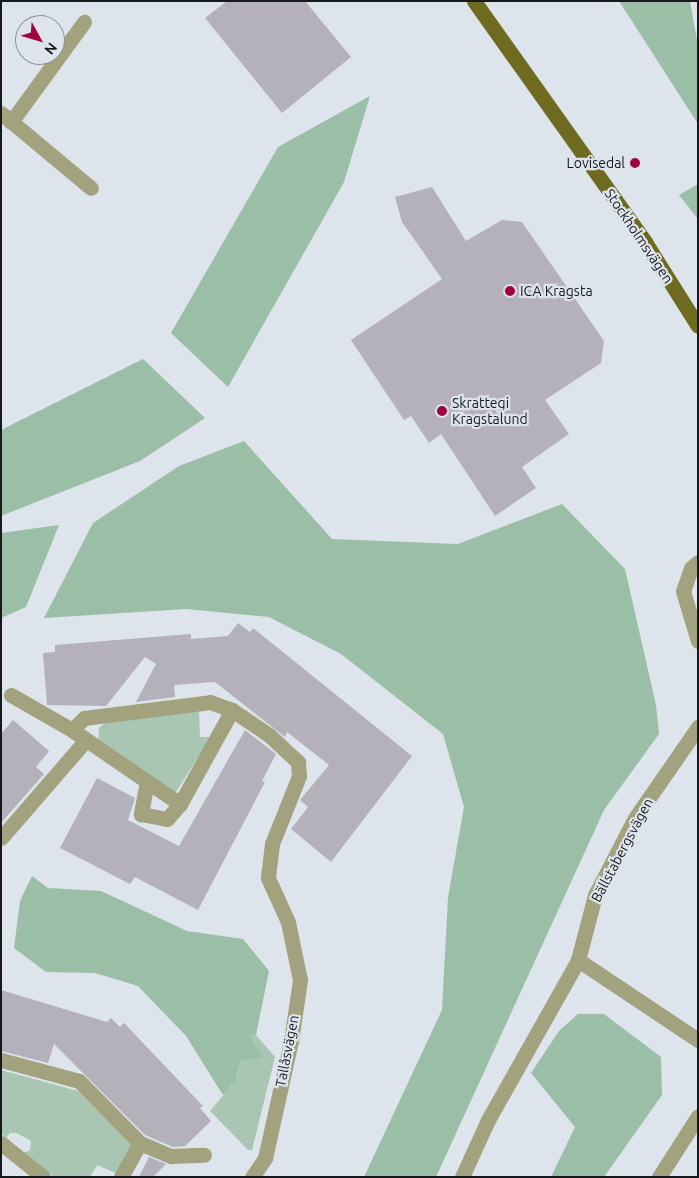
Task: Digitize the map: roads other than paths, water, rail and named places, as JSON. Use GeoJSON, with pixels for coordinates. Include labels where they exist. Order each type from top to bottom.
{"type":"FeatureCollection","features":[{"type":"Feature","properties":{"kind":"main road","name":"Stockholmsvägen"},"geometry":{"type":"LineString","coordinates":[[474,1],[645,242],[698,326]]}},
{"type":"Feature","properties":{"kind":"street"},"geometry":{"type":"LineString","coordinates":[[84,22],[6,118],[92,188]]}},
{"type":"Feature","properties":{"kind":"street"},"geometry":{"type":"LineString","coordinates":[[698,562],[691,568],[683,591],[698,641]]}},
{"type":"Feature","properties":{"kind":"street"},"geometry":{"type":"LineString","coordinates":[[11,695],[72,730],[85,741],[180,804]]}},
{"type":"Feature","properties":{"kind":"street","name":"Tallåsvägen"},"geometry":{"type":"LineString","coordinates":[[72,730],[84,718],[210,702],[232,710],[270,735],[298,762],[299,776],[272,844],[268,878],[288,922],[300,980],[293,1033],[264,1158],[252,1177]]}},
{"type":"Feature","properties":{"kind":"street"},"geometry":{"type":"LineString","coordinates":[[147,782],[141,814],[167,819],[180,804],[232,710]]}},
{"type":"Feature","properties":{"kind":"street","name":"Bällstabergsvägen"},"geometry":{"type":"LineString","coordinates":[[578,960],[595,895],[635,818],[698,727]]}},
{"type":"Feature","properties":{"kind":"street"},"geometry":{"type":"LineString","coordinates":[[1,838],[85,741]]}},
{"type":"Feature","properties":{"kind":"street"},"geometry":{"type":"LineString","coordinates":[[462,1177],[488,1120],[578,960],[698,1040]]}},
{"type":"Feature","properties":{"kind":"street"},"geometry":{"type":"LineString","coordinates":[[1,1060],[79,1081],[140,1143],[171,1156],[204,1155]]}},
{"type":"Feature","properties":{"kind":"street"},"geometry":{"type":"LineString","coordinates":[[659,1177],[698,1116]]}},
{"type":"Feature","properties":{"kind":"street"},"geometry":{"type":"LineString","coordinates":[[1,1143],[43,1177]]}},
{"type":"Feature","properties":{"kind":"street"},"geometry":{"type":"LineString","coordinates":[[121,1177],[140,1143]]}},
{"type":"Feature","properties":{"kind":"place","name":"Lovisedal"},"geometry":{"type":"Point","coordinates":[635,163]}},
{"type":"Feature","properties":{"kind":"place","name":"ICA Kragsta"},"geometry":{"type":"Point","coordinates":[510,291]}},
{"type":"Feature","properties":{"kind":"place","name":"Skrattegi Kragstalund"},"geometry":{"type":"Point","coordinates":[442,411]}}]}
